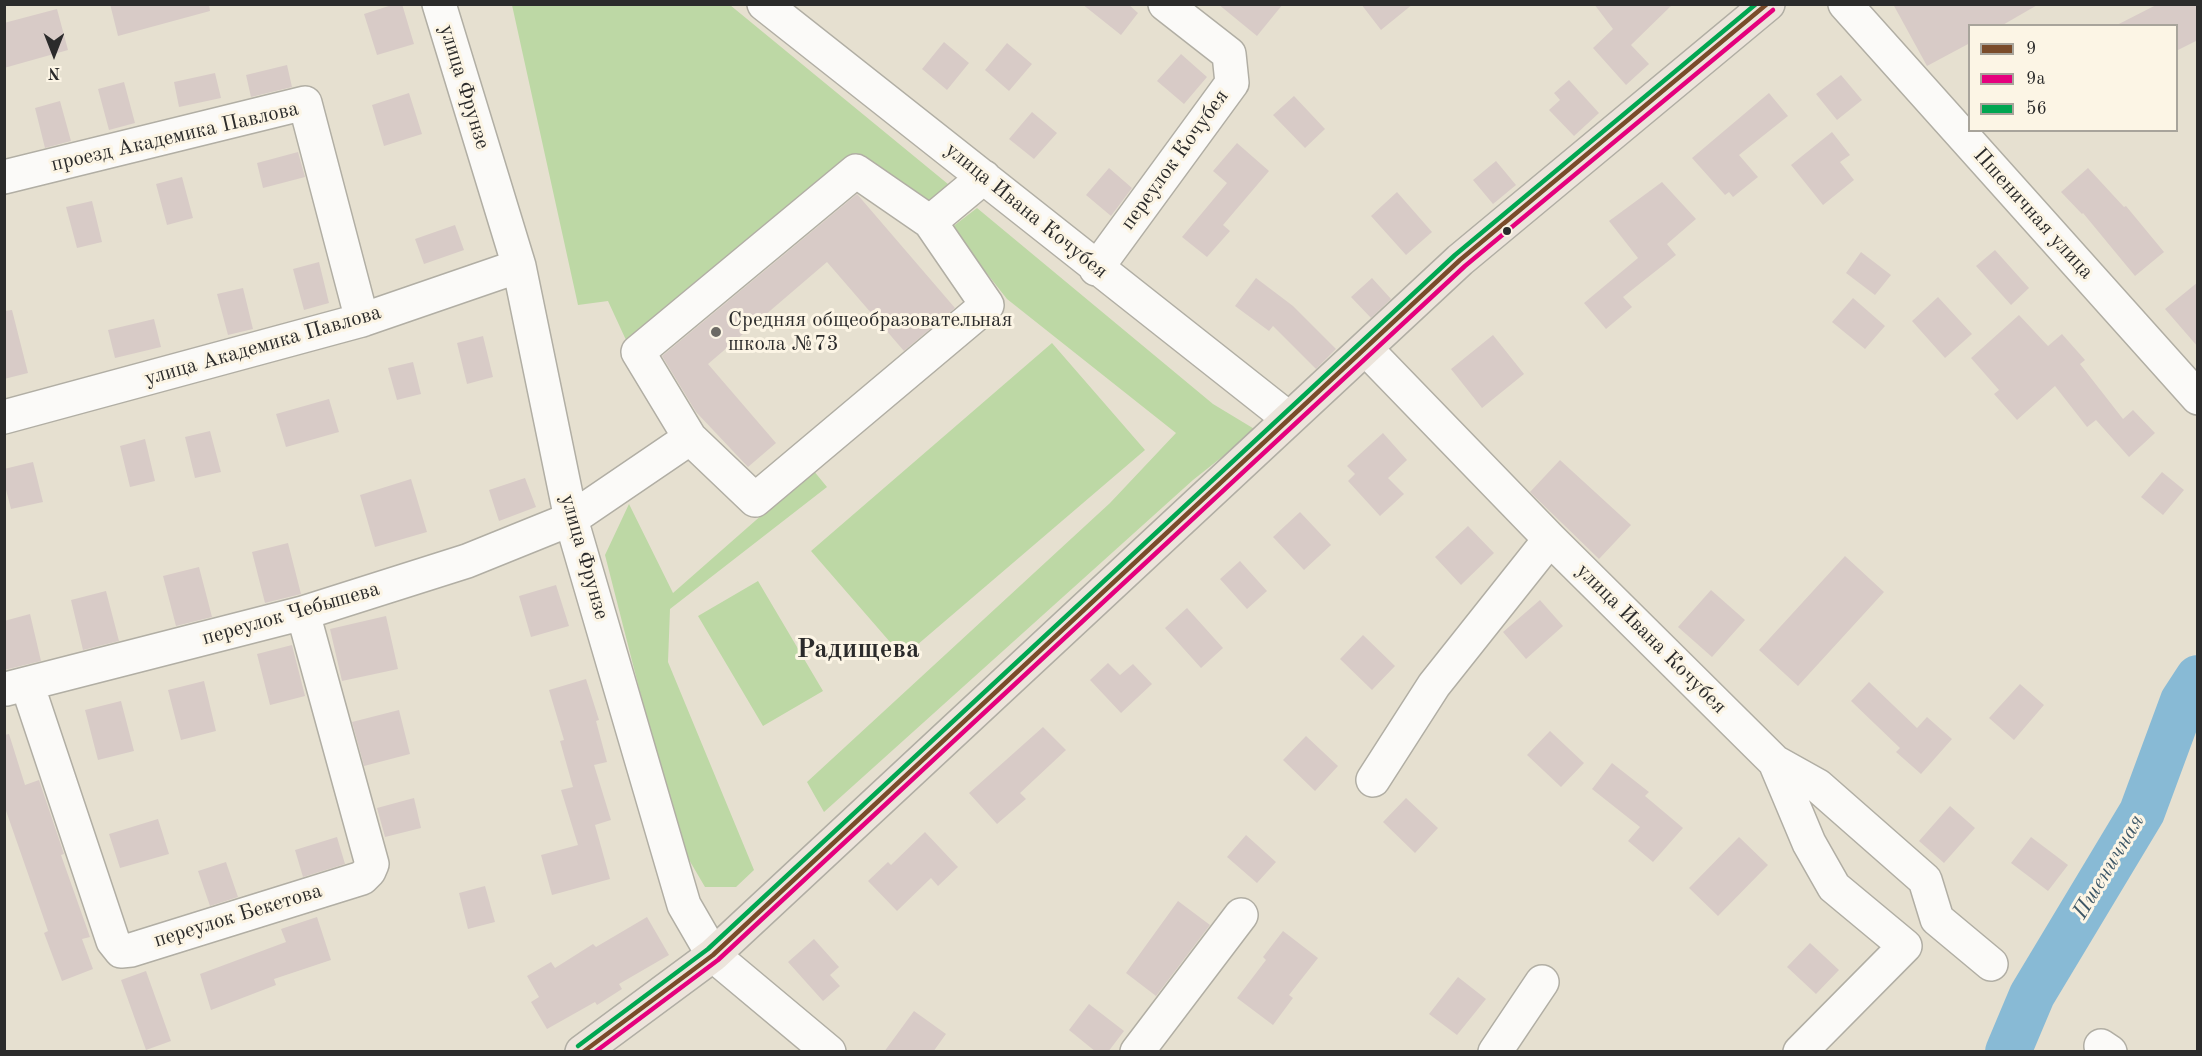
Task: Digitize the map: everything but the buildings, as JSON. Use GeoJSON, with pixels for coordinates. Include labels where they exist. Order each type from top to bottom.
{"type":"FeatureCollection","features":[{"type":"Feature","properties":{"kind":"main road"},"geometry":{"type":"LineString","coordinates":[[582,1052],[713,955],[1460,260],[1768,4]]}},
{"type":"Feature","properties":{"kind":"street","name":"улица Фрунзе"},"geometry":{"type":"LineString","coordinates":[[439,4],[519,266],[571,519],[673,875],[694,926],[713,955],[830,1052]]}},
{"type":"Feature","properties":{"kind":"street","name":"улица Ивана Кочубея"},"geometry":{"type":"LineString","coordinates":[[764,4],[984,177],[1096,269],[1288,418]]}},
{"type":"Feature","properties":{"kind":"street","name":"переулок Кочубея"},"geometry":{"type":"LineString","coordinates":[[1096,269],[1232,83],[1229,54],[1165,4]]}},
{"type":"Feature","properties":{"kind":"street","name":"Пшеничная улица"},"geometry":{"type":"LineString","coordinates":[[1845,4],[2198,398]]}},
{"type":"Feature","properties":{"kind":"street","name":"проезд Академика Павлова"},"geometry":{"type":"LineString","coordinates":[[4,177],[305,103],[362,320]]}},
{"type":"Feature","properties":{"kind":"street"},"geometry":{"type":"LineString","coordinates":[[856,171],[930,222],[987,305],[755,500],[690,438],[638,352],[856,171]]}},
{"type":"Feature","properties":{"kind":"street"},"geometry":{"type":"LineString","coordinates":[[930,222],[984,177]]}},
{"type":"Feature","properties":{"kind":"street","name":"улица Академика Павлова"},"geometry":{"type":"LineString","coordinates":[[4,417],[362,320],[519,266]]}},
{"type":"Feature","properties":{"kind":"street","name":"улица Ивана Кочубея"},"geometry":{"type":"LineString","coordinates":[[1366,349],[1550,539],[1775,762],[1818,786],[1925,880],[1937,919]]}},
{"type":"Feature","properties":{"kind":"street","name":"переулок Чебышева"},"geometry":{"type":"LineString","coordinates":[[16,686],[303,614],[468,561],[571,519],[690,438]]}},
{"type":"Feature","properties":{"kind":"street"},"geometry":{"type":"LineString","coordinates":[[1373,780],[1434,685],[1550,539]]}},
{"type":"Feature","properties":{"kind":"street","name":"переулок Бекетова"},"geometry":{"type":"LineString","coordinates":[[16,686],[113,941],[121,951],[131,950],[362,878],[369,872],[372,864],[303,614]]}},
{"type":"Feature","properties":{"kind":"street"},"geometry":{"type":"LineString","coordinates":[[1775,762],[1809,843],[1834,886],[1905,946]]}},
{"type":"Feature","properties":{"kind":"street"},"geometry":{"type":"LineString","coordinates":[[1137,1052],[1241,915]]}},
{"type":"Feature","properties":{"kind":"street"},"geometry":{"type":"LineString","coordinates":[[1800,1052],[1905,946],[1937,919],[1991,964]]}},
{"type":"Feature","properties":{"kind":"street"},"geometry":{"type":"LineString","coordinates":[[1496,1052],[1542,982]]}},
{"type":"Feature","properties":{"kind":"green space"},"geometry":{"type":"Polygon","coordinates":[[[512,5],[730,5],[954,189],[933,204],[864,156],[626,340],[608,301],[578,305],[512,5]]]}},
{"type":"Feature","properties":{"kind":"green space"},"geometry":{"type":"Polygon","coordinates":[[[977,208],[1213,404],[1256,430],[1193,480],[824,812],[807,782],[1110,503],[1176,433],[1007,299],[951,228],[977,208]]]}},
{"type":"Feature","properties":{"kind":"green space"},"geometry":{"type":"Polygon","coordinates":[[[1052,343],[1145,450],[903,657],[811,551],[1052,343]]]}},
{"type":"Feature","properties":{"kind":"green space"},"geometry":{"type":"Polygon","coordinates":[[[813,470],[827,487],[670,609],[668,662],[754,870],[736,887],[705,887],[678,841],[605,555],[629,504],[673,593],[813,470]]]}},
{"type":"Feature","properties":{"kind":"green space"},"geometry":{"type":"Polygon","coordinates":[[[758,581],[823,691],[763,726],[698,616],[758,581]]]}},
{"type":"Feature","properties":{"kind":"waterway","name":"Пшеничная"},"geometry":{"type":"LineString","coordinates":[[2008,1052],[2032,995],[2142,812],[2183,701],[2198,678]]}},
{"type":"Feature","properties":{"kind":"transit line","name":"56"},"geometry":{"type":"LineString","coordinates":[[578,1046],[708,949],[1455,255],[1756,4]]}},
{"type":"Feature","properties":{"kind":"transit line","name":"9"},"geometry":{"type":"LineString","coordinates":[[583,1052],[713,955],[1460,260],[1767,4]]}},
{"type":"Feature","properties":{"kind":"transit line","name":"9а"},"geometry":{"type":"LineString","coordinates":[[595,1052],[718,960],[1465,266],[1773,10]]}},
{"type":"Feature","properties":{"kind":"place","name":"Средняя общеобразовательная школа №73"},"geometry":{"type":"Point","coordinates":[716,332]}},
{"type":"Feature","properties":{"kind":"district","name":"Радищева"},"geometry":{"type":"Point","coordinates":[858,650]}}]}
